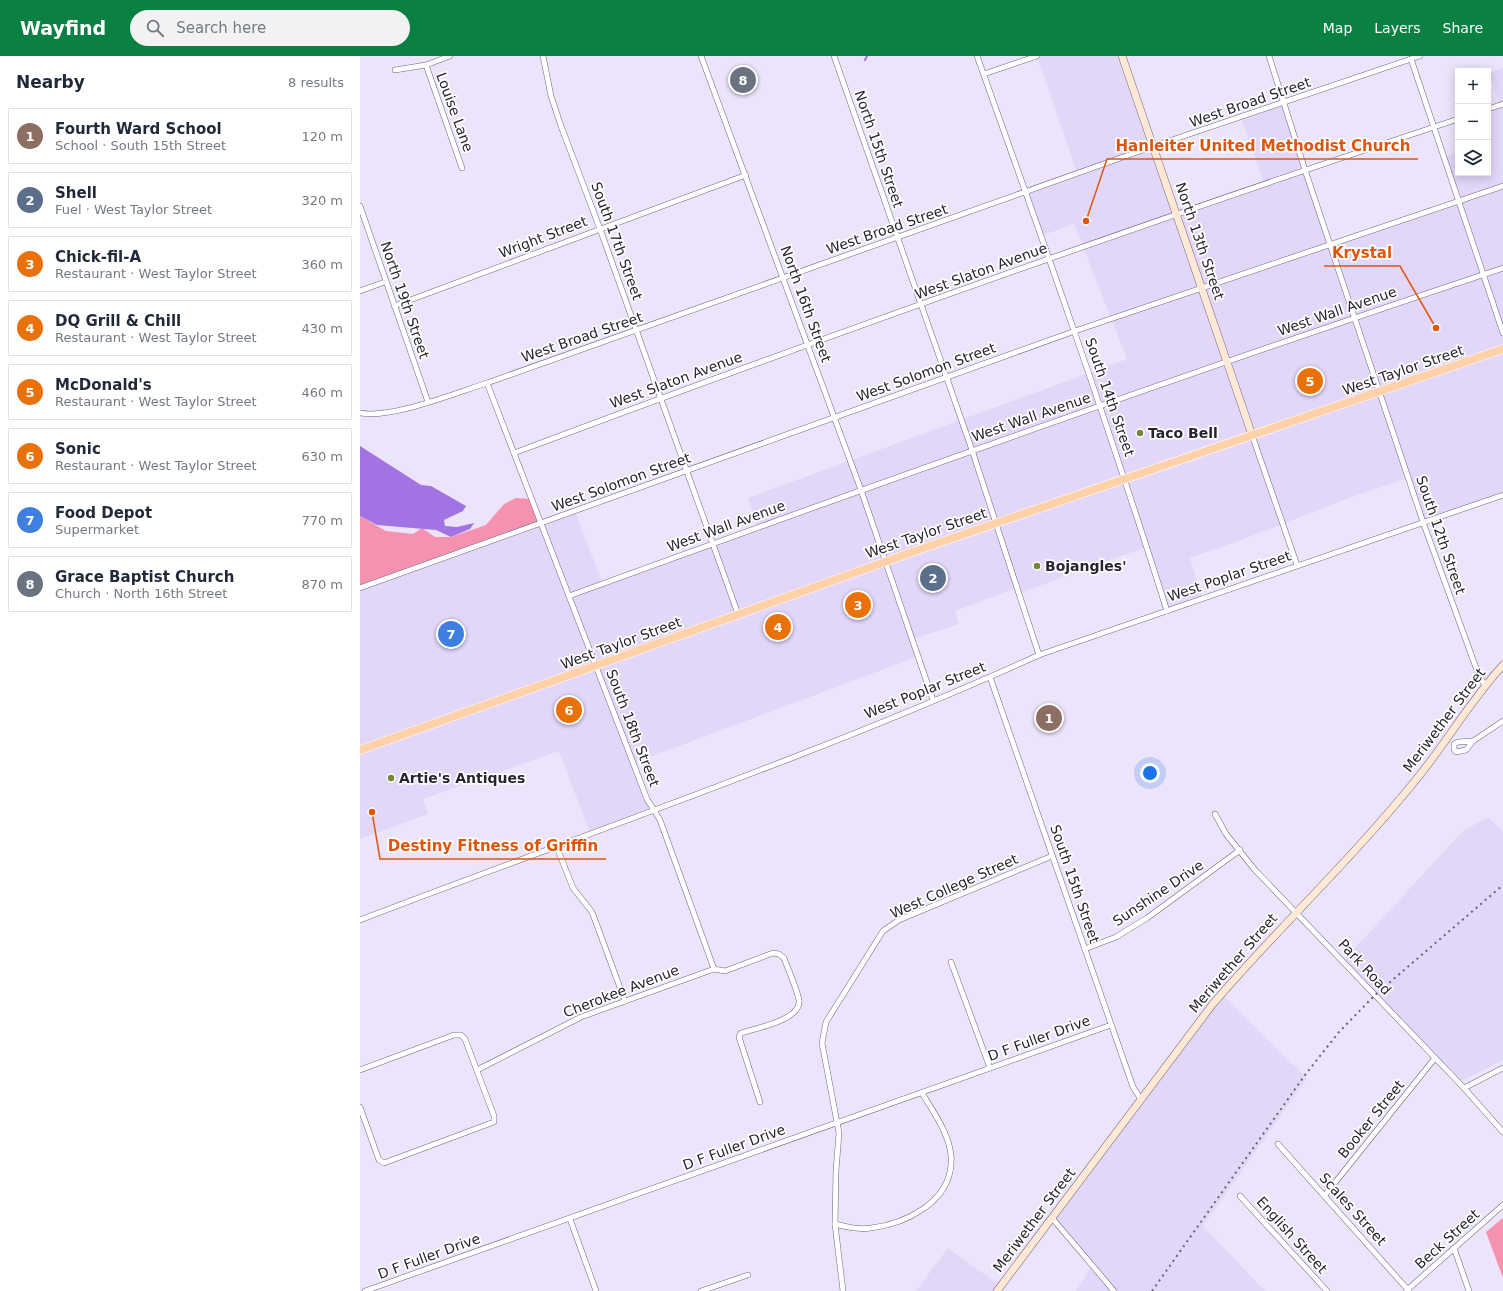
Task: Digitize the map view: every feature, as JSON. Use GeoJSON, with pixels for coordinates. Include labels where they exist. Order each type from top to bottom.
{"type":"FeatureCollection","features":[{"type":"Feature","properties":{"kind":"main road","name":"West Taylor Street"},"geometry":{"type":"LineString","coordinates":[[360,750],[886,561],[1503,349]]}},
{"type":"Feature","properties":{"kind":"street"},"geometry":{"type":"LineString","coordinates":[[394,70],[426,65],[450,56]]}},
{"type":"Feature","properties":{"kind":"street","name":"South 17th Street"},"geometry":{"type":"LineString","coordinates":[[543,56],[551,96],[558,118],[600,229],[738,614]]}},
{"type":"Feature","properties":{"kind":"street","name":"North 16th Street"},"geometry":{"type":"LineString","coordinates":[[701,56],[861,490],[933,700]]}},
{"type":"Feature","properties":{"kind":"street","name":"North 15th Street"},"geometry":{"type":"LineString","coordinates":[[834,56],[972,450],[995,523]]}},
{"type":"Feature","properties":{"kind":"street","name":"South 14th Street"},"geometry":{"type":"LineString","coordinates":[[977,56],[1027,192],[1075,331],[1125,478],[1167,610]]}},
{"type":"Feature","properties":{"kind":"street"},"geometry":{"type":"LineString","coordinates":[[984,74],[1037,56]]}},
{"type":"Feature","properties":{"kind":"street","name":"North 13th Street"},"geometry":{"type":"LineString","coordinates":[[1122,56],[1252,435]]}},
{"type":"Feature","properties":{"kind":"street","name":"South 12th Street"},"geometry":{"type":"LineString","coordinates":[[1269,56],[1305,170],[1423,522],[1479,676],[1485,685]]}},
{"type":"Feature","properties":{"kind":"street","name":"West Broad Street"},"geometry":{"type":"LineString","coordinates":[[360,413],[382,414],[428,402],[487,383],[1154,146],[1420,56]]}},
{"type":"Feature","properties":{"kind":"street"},"geometry":{"type":"LineString","coordinates":[[1411,59],[1503,333]]}},
{"type":"Feature","properties":{"kind":"street","name":"Louise Lane"},"geometry":{"type":"LineString","coordinates":[[426,65],[462,168]]}},
{"type":"Feature","properties":{"kind":"street"},"geometry":{"type":"LineString","coordinates":[[1491,108],[1503,104]]}},
{"type":"Feature","properties":{"kind":"street","name":"West Slaton Avenue"},"geometry":{"type":"LineString","coordinates":[[514,453],[661,398],[1176,214],[1455,120]]}},
{"type":"Feature","properties":{"kind":"street","name":"Wright Street"},"geometry":{"type":"LineString","coordinates":[[394,306],[746,176]]}},
{"type":"Feature","properties":{"kind":"street","name":"West Solomon Street"},"geometry":{"type":"LineString","coordinates":[[360,588],[1075,331],[1503,186]]}},
{"type":"Feature","properties":{"kind":"street","name":"North 19th Street"},"geometry":{"type":"LineString","coordinates":[[360,206],[385,282],[428,402]]}},
{"type":"Feature","properties":{"kind":"street","name":"West Wall Avenue"},"geometry":{"type":"LineString","coordinates":[[569,596],[1100,405],[1354,317],[1503,268]]}},
{"type":"Feature","properties":{"kind":"street"},"geometry":{"type":"LineString","coordinates":[[360,291],[385,282]]}},
{"type":"Feature","properties":{"kind":"street","name":"South 18th Street"},"geometry":{"type":"LineString","coordinates":[[487,383],[647,799],[660,820],[714,969]]}},
{"type":"Feature","properties":{"kind":"street"},"geometry":{"type":"LineString","coordinates":[[1252,435],[1297,565]]}},
{"type":"Feature","properties":{"kind":"street","name":"West Poplar Street"},"geometry":{"type":"LineString","coordinates":[[360,920],[807,751],[990,677],[1039,655],[1503,495]]}},
{"type":"Feature","properties":{"kind":"street"},"geometry":{"type":"LineString","coordinates":[[995,523],[1039,655]]}},
{"type":"Feature","properties":{"kind":"street","name":"Meriwether Street"},"geometry":{"type":"LineString","coordinates":[[997,1291],[1140,1098],[1212,1005],[1419,776],[1485,685],[1503,665]]}},
{"type":"Feature","properties":{"kind":"street","name":"South 15th Street"},"geometry":{"type":"LineString","coordinates":[[990,677],[1133,1087],[1140,1098]]}},
{"type":"Feature","properties":{"kind":"street"},"geometry":{"type":"LineString","coordinates":[[1473,741],[1503,720]]}},
{"type":"Feature","properties":{"kind":"street","name":"Park Road"},"geometry":{"type":"LineString","coordinates":[[1215,814],[1226,834],[1266,882],[1296,911],[1464,1088],[1503,1132]]}},
{"type":"Feature","properties":{"kind":"street"},"geometry":{"type":"LineString","coordinates":[[556,845],[573,888],[592,912],[625,1001]]}},
{"type":"Feature","properties":{"kind":"street","name":"Sunshine Drive"},"geometry":{"type":"LineString","coordinates":[[1085,949],[1116,937],[1147,918],[1240,850]]}},
{"type":"Feature","properties":{"kind":"street","name":"West College Street"},"geometry":{"type":"LineString","coordinates":[[843,1291],[835,1224],[836,1171],[839,1134],[822,1043],[826,1022],[884,931],[899,920],[1052,856]]}},
{"type":"Feature","properties":{"kind":"street","name":"Cherokee Avenue"},"geometry":{"type":"LineString","coordinates":[[477,1070],[581,1017],[714,969],[725,971],[773,953],[779,954],[784,958],[799,1001],[797,1010],[790,1017],[741,1033],[739,1037],[760,1102]]}},
{"type":"Feature","properties":{"kind":"street"},"geometry":{"type":"LineString","coordinates":[[951,962],[990,1068]]}},
{"type":"Feature","properties":{"kind":"street","name":"D F Fuller Drive"},"geometry":{"type":"LineString","coordinates":[[365,1291],[1111,1025]]}},
{"type":"Feature","properties":{"kind":"street"},"geometry":{"type":"LineString","coordinates":[[360,1070],[454,1035],[461,1035],[477,1070],[494,1116],[494,1122],[384,1163],[379,1160],[362,1117],[360,1107]]}},
{"type":"Feature","properties":{"kind":"street","name":"Booker Street"},"geometry":{"type":"LineString","coordinates":[[1325,1195],[1435,1058]]}},
{"type":"Feature","properties":{"kind":"street"},"geometry":{"type":"LineString","coordinates":[[1464,1088],[1503,1068]]}},
{"type":"Feature","properties":{"kind":"street"},"geometry":{"type":"LineString","coordinates":[[835,1224],[848,1227],[870,1228],[892,1224],[913,1215],[933,1202],[946,1185],[952,1165],[949,1147],[940,1125],[922,1092]]}},
{"type":"Feature","properties":{"kind":"street","name":"Scales Street"},"geometry":{"type":"LineString","coordinates":[[1278,1144],[1408,1290]]}},
{"type":"Feature","properties":{"kind":"street","name":"English Street"},"geometry":{"type":"LineString","coordinates":[[1240,1196],[1327,1291]]}},
{"type":"Feature","properties":{"kind":"street","name":"Beck Street"},"geometry":{"type":"LineString","coordinates":[[1408,1290],[1503,1205]]}},
{"type":"Feature","properties":{"kind":"street"},"geometry":{"type":"LineString","coordinates":[[1052,1218],[1114,1291]]}},
{"type":"Feature","properties":{"kind":"street"},"geometry":{"type":"LineString","coordinates":[[570,1219],[596,1291]]}},
{"type":"Feature","properties":{"kind":"street"},"geometry":{"type":"LineString","coordinates":[[1454,1248],[1469,1291]]}},
{"type":"Feature","properties":{"kind":"street"},"geometry":{"type":"LineString","coordinates":[[701,1291],[748,1275]]}},
{"type":"Feature","properties":{"kind":"shaded area"},"geometry":{"type":"Polygon","coordinates":[[[1037,56],[1121,56],[1176,216],[1265,186],[1241,117],[1283,104],[1332,247],[1459,202],[1443,157],[1455,153],[1455,176],[1491,176],[1491,110],[1500,107],[1491,79],[1491,72],[1503,68],[1503,494],[1424,520],[1408,478],[1357,495],[1190,558],[1202,597],[1167,608],[1146,547],[1017,594],[1014,589],[955,611],[959,624],[913,639],[919,656],[634,763],[651,811],[590,833],[559,751],[423,799],[428,814],[360,839],[360,591],[575,512],[602,582],[757,527],[748,498],[1127,359],[1074,224],[1041,236],[1026,194],[1078,176],[1037,56]]]}},
{"type":"Feature","properties":{"kind":"shaded area"},"geometry":{"type":"Polygon","coordinates":[[[360,446],[421,485],[431,486],[466,506],[463,511],[444,520],[445,526],[457,527],[474,523],[470,529],[451,537],[436,530],[377,525],[360,516],[360,446]]]}},
{"type":"Feature","properties":{"kind":"shaded area"},"geometry":{"type":"Polygon","coordinates":[[[516,498],[532,499],[541,523],[360,588],[360,516],[386,531],[413,534],[422,528],[435,537],[451,537],[486,525],[504,504],[516,498]]]}},
{"type":"Feature","properties":{"kind":"shaded area"},"geometry":{"type":"Polygon","coordinates":[[[1488,817],[1503,832],[1503,1060],[1461,1081],[1343,961],[1463,831],[1488,817]]]}},
{"type":"Feature","properties":{"kind":"shaded area"},"geometry":{"type":"Polygon","coordinates":[[[1221,993],[1307,1078],[1203,1226],[1265,1291],[1076,1291],[1093,1264],[1055,1218],[1221,993]]]}},
{"type":"Feature","properties":{"kind":"shaded area"},"geometry":{"type":"Polygon","coordinates":[[[1503,1218],[1503,1278],[1486,1232],[1503,1218]]]}},
{"type":"Feature","properties":{"kind":"shaded area"},"geometry":{"type":"Polygon","coordinates":[[[948,1248],[999,1285],[995,1291],[916,1291],[948,1248]]]}},
{"type":"Feature","properties":{"kind":"waterway"},"geometry":{"type":"LineString","coordinates":[[865,60],[867,56]]}},
{"type":"Feature","properties":{"kind":"railway"},"geometry":{"type":"LineString","coordinates":[[1152,1291],[1305,1075],[1339,1032],[1375,995],[1503,885]]}},
{"type":"Feature","properties":{"kind":"place","name":"Grace Baptist Church"},"geometry":{"type":"Point","coordinates":[743,80]}},
{"type":"Feature","properties":{"kind":"place","name":"Hanleiter United Methodist Church"},"geometry":{"type":"Point","coordinates":[1086,221]}},
{"type":"Feature","properties":{"kind":"place","name":"Krystal"},"geometry":{"type":"Point","coordinates":[1436,328]}},
{"type":"Feature","properties":{"kind":"place","name":"McDonald's"},"geometry":{"type":"Point","coordinates":[1310,381]}},
{"type":"Feature","properties":{"kind":"place","name":"Taco Bell"},"geometry":{"type":"Point","coordinates":[1140,433]}},
{"type":"Feature","properties":{"kind":"place","name":"Bojangles'"},"geometry":{"type":"Point","coordinates":[1037,566]}},
{"type":"Feature","properties":{"kind":"place","name":"Shell"},"geometry":{"type":"Point","coordinates":[933,578]}},
{"type":"Feature","properties":{"kind":"place","name":"Chick-fil-A"},"geometry":{"type":"Point","coordinates":[858,605]}},
{"type":"Feature","properties":{"kind":"place","name":"DQ Grill & Chill"},"geometry":{"type":"Point","coordinates":[778,627]}},
{"type":"Feature","properties":{"kind":"place","name":"Food Depot"},"geometry":{"type":"Point","coordinates":[451,634]}},
{"type":"Feature","properties":{"kind":"place","name":"Sonic"},"geometry":{"type":"Point","coordinates":[569,710]}},
{"type":"Feature","properties":{"kind":"place","name":"Fourth Ward School"},"geometry":{"type":"Point","coordinates":[1049,718]}},
{"type":"Feature","properties":{"kind":"place","name":"Artie's Antiques"},"geometry":{"type":"Point","coordinates":[391,778]}},
{"type":"Feature","properties":{"kind":"place","name":"Destiny Fitness of Griffin"},"geometry":{"type":"Point","coordinates":[372,812]}}]}
